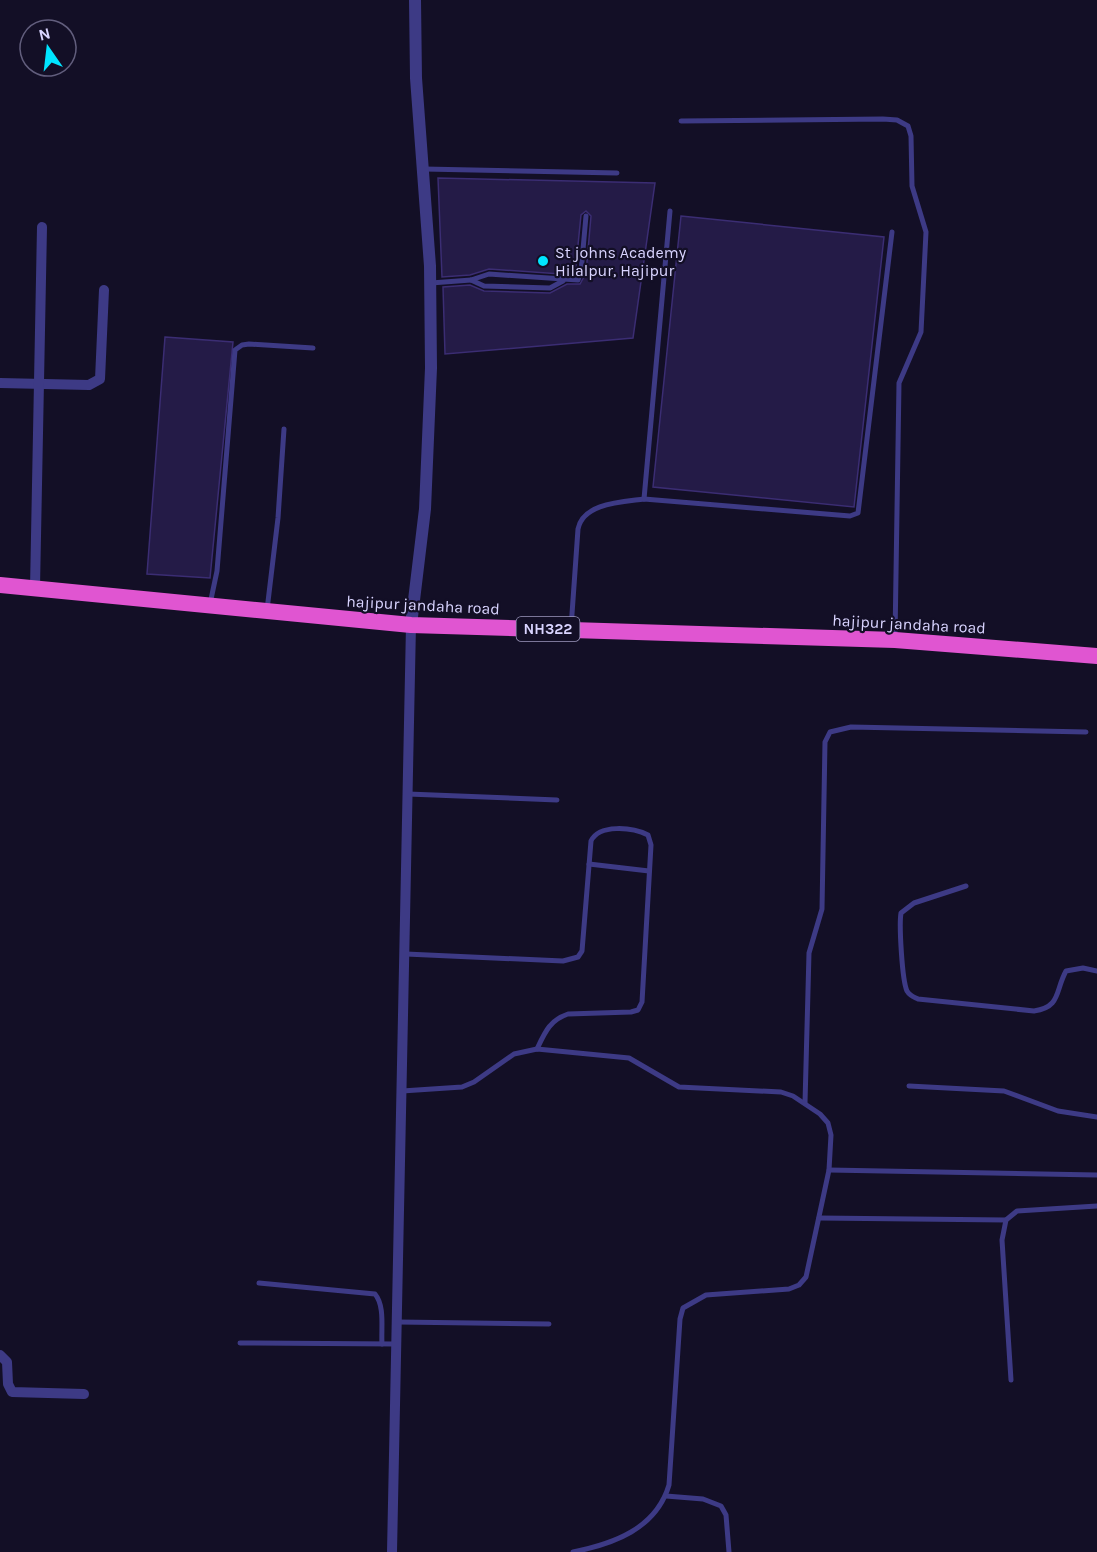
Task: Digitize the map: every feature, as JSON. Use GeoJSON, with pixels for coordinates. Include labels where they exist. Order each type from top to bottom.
{"type":"FeatureCollection","features":[{"type":"Feature","properties":{"kind":"highway","name":"hajipur jandaha road"},"geometry":{"type":"LineString","coordinates":[[0,585],[411,625],[895,640],[1026,648],[1097,656]]}},
{"type":"Feature","properties":{"kind":"street"},"geometry":{"type":"LineString","coordinates":[[392,1552],[411,625],[428,465],[431,368],[430,283],[416,78],[415,0]]}},
{"type":"Feature","properties":{"kind":"street"},"geometry":{"type":"LineString","coordinates":[[34,588],[42,227]]}},
{"type":"Feature","properties":{"kind":"street"},"geometry":{"type":"LineString","coordinates":[[0,383],[40,382],[88,385],[100,379],[104,290]]}},
{"type":"Feature","properties":{"kind":"street"},"geometry":{"type":"LineString","coordinates":[[0,1355],[7,1362],[8,1384],[12,1392],[84,1394]]}},
{"type":"Feature","properties":{"kind":"lane"},"geometry":{"type":"LineString","coordinates":[[681,122],[883,119],[908,126],[911,136],[912,186],[926,232],[921,332],[899,383],[895,640]]}},
{"type":"Feature","properties":{"kind":"lane"},"geometry":{"type":"LineString","coordinates":[[424,169],[617,173]]}},
{"type":"Feature","properties":{"kind":"lane"},"geometry":{"type":"LineString","coordinates":[[644,499],[670,211]]}},
{"type":"Feature","properties":{"kind":"lane"},"geometry":{"type":"LineString","coordinates":[[430,283],[471,280],[489,274],[556,277],[563,281],[573,282],[580,276],[586,216]]}},
{"type":"Feature","properties":{"kind":"lane"},"geometry":{"type":"LineString","coordinates":[[571,630],[580,520],[599,508],[644,499],[850,516],[858,513],[892,232]]}},
{"type":"Feature","properties":{"kind":"lane"},"geometry":{"type":"LineString","coordinates":[[471,280],[484,286],[518,288],[550,288],[563,281]]}},
{"type":"Feature","properties":{"kind":"lane"},"geometry":{"type":"LineString","coordinates":[[210,605],[217,571],[235,350],[242,345],[249,344],[313,348]]}},
{"type":"Feature","properties":{"kind":"lane"},"geometry":{"type":"LineString","coordinates":[[267,611],[278,518],[284,429]]}},
{"type":"Feature","properties":{"kind":"lane"},"geometry":{"type":"LineString","coordinates":[[805,1103],[808,964],[822,909],[825,742],[830,732],[851,727],[1086,732]]}},
{"type":"Feature","properties":{"kind":"lane"},"geometry":{"type":"LineString","coordinates":[[406,794],[557,800]]}},
{"type":"Feature","properties":{"kind":"lane"},"geometry":{"type":"LineString","coordinates":[[406,954],[563,961],[578,957],[582,951],[591,841],[595,834],[602,830],[643,832],[651,839],[642,1002],[638,1010],[631,1012],[568,1014],[559,1017],[552,1021],[537,1049]]}},
{"type":"Feature","properties":{"kind":"lane"},"geometry":{"type":"LineString","coordinates":[[589,864],[649,871]]}},
{"type":"Feature","properties":{"kind":"lane"},"geometry":{"type":"LineString","coordinates":[[966,886],[914,903],[901,913],[906,989],[911,996],[918,999],[1034,1011],[1046,1009],[1053,1004],[1066,971],[1083,968],[1097,971]]}},
{"type":"Feature","properties":{"kind":"lane"},"geometry":{"type":"LineString","coordinates":[[402,1091],[462,1088],[514,1054],[537,1049],[629,1058],[679,1086],[781,1092],[805,1103],[828,1123],[831,1135],[829,1170],[806,1277],[799,1285],[789,1289],[706,1295],[683,1308],[680,1319],[669,1485],[666,1496],[660,1508],[647,1521],[621,1538],[573,1552]]}},
{"type":"Feature","properties":{"kind":"lane"},"geometry":{"type":"LineString","coordinates":[[909,1086],[1005,1090],[1058,1111],[1097,1117]]}},
{"type":"Feature","properties":{"kind":"lane"},"geometry":{"type":"LineString","coordinates":[[829,1170],[1097,1174]]}},
{"type":"Feature","properties":{"kind":"lane"},"geometry":{"type":"LineString","coordinates":[[1011,1380],[1002,1240],[1006,1220],[1017,1211],[1097,1206]]}},
{"type":"Feature","properties":{"kind":"lane"},"geometry":{"type":"LineString","coordinates":[[819,1218],[1006,1220]]}},
{"type":"Feature","properties":{"kind":"lane"},"geometry":{"type":"LineString","coordinates":[[259,1283],[375,1294],[380,1299],[382,1344]]}},
{"type":"Feature","properties":{"kind":"lane"},"geometry":{"type":"LineString","coordinates":[[398,1322],[549,1323]]}},
{"type":"Feature","properties":{"kind":"lane"},"geometry":{"type":"LineString","coordinates":[[240,1343],[397,1344]]}},
{"type":"Feature","properties":{"kind":"lane"},"geometry":{"type":"LineString","coordinates":[[666,1496],[703,1499],[721,1506],[726,1515],[729,1552]]}},
{"type":"Feature","properties":{"kind":"building","name":"St johns Academy Hilalpur, Hajipur"},"geometry":{"type":"Polygon","coordinates":[[[438,178],[655,183],[633,338],[445,354],[443,287],[470,285],[484,291],[550,293],[567,284],[580,284],[586,273],[591,216],[586,211],[581,215],[575,275],[489,269],[470,275],[442,277],[438,178]]]}},
{"type":"Feature","properties":{"kind":"building"},"geometry":{"type":"Polygon","coordinates":[[[681,216],[884,237],[854,507],[653,487],[681,216]]]}},
{"type":"Feature","properties":{"kind":"building"},"geometry":{"type":"Polygon","coordinates":[[[165,337],[233,342],[210,578],[147,574],[165,337]]]}},
{"type":"Feature","properties":{"kind":"place","name":"St johns Academy Hilalpur, Hajipur"},"geometry":{"type":"Point","coordinates":[543,261]}}]}
